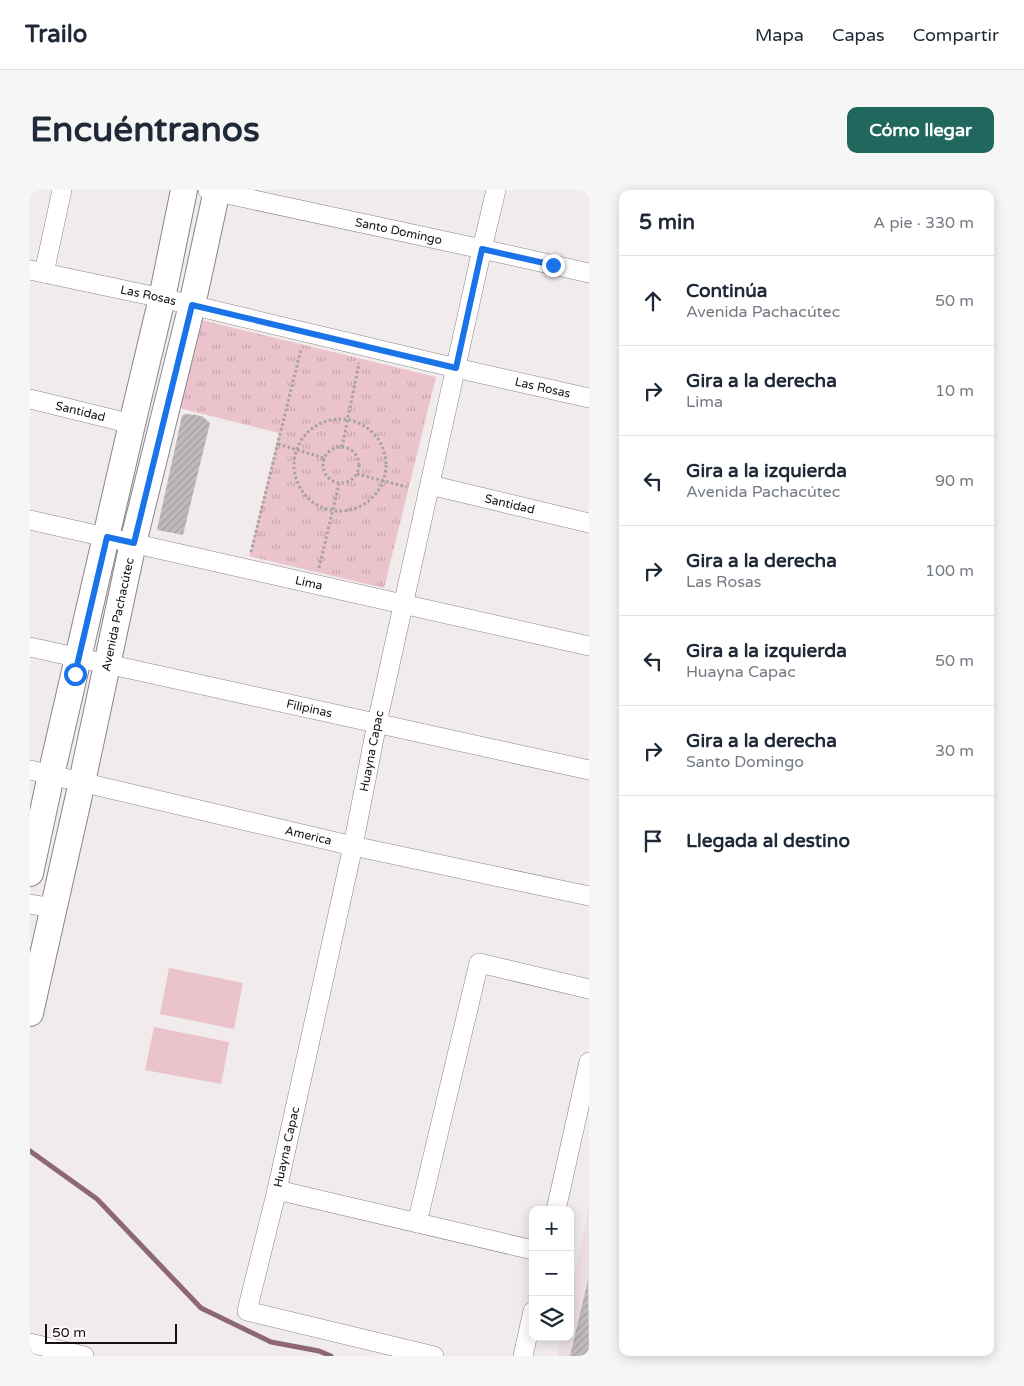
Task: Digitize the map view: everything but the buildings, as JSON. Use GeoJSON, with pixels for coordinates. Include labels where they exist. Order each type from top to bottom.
{"type":"FeatureCollection","features":[{"type":"Feature","properties":{"kind":"street"},"geometry":{"type":"LineString","coordinates":[[37,271],[62,190]]}},
{"type":"Feature","properties":{"kind":"street"},"geometry":{"type":"LineString","coordinates":[[30,874],[41,773],[79,658],[162,298],[184,190]]}},
{"type":"Feature","properties":{"kind":"street","name":"Huayna Capac"},"geometry":{"type":"LineString","coordinates":[[434,1356],[247,1311],[277,1190],[377,723],[496,190]]}},
{"type":"Feature","properties":{"kind":"street","name":"Santo Domingo"},"geometry":{"type":"LineString","coordinates":[[214,191],[589,273]]}},
{"type":"Feature","properties":{"kind":"street","name":"Avenida Pachacútec"},"geometry":{"type":"LineString","coordinates":[[30,1013],[42,906],[82,782],[134,543],[192,305],[214,191]]}},
{"type":"Feature","properties":{"kind":"street","name":"Las Rosas"},"geometry":{"type":"LineString","coordinates":[[37,271],[162,298],[589,398]]}},
{"type":"Feature","properties":{"kind":"street","name":"Santidad"},"geometry":{"type":"LineString","coordinates":[[30,399],[132,424]]}},
{"type":"Feature","properties":{"kind":"street","name":"Santidad"},"geometry":{"type":"LineString","coordinates":[[430,485],[589,522]]}},
{"type":"Feature","properties":{"kind":"street","name":"Lima"},"geometry":{"type":"LineString","coordinates":[[30,520],[589,646]]}},
{"type":"Feature","properties":{"kind":"street","name":"Filipinas"},"geometry":{"type":"LineString","coordinates":[[30,647],[589,770]]}},
{"type":"Feature","properties":{"kind":"street","name":"America"},"geometry":{"type":"LineString","coordinates":[[41,773],[352,846],[589,896]]}},
{"type":"Feature","properties":{"kind":"street"},"geometry":{"type":"LineString","coordinates":[[417,1223],[479,963],[589,989]]}},
{"type":"Feature","properties":{"kind":"street"},"geometry":{"type":"LineString","coordinates":[[557,1206],[589,1062]]}},
{"type":"Feature","properties":{"kind":"street"},"geometry":{"type":"LineString","coordinates":[[277,1190],[529,1249]]}},
{"type":"Feature","properties":{"kind":"street"},"geometry":{"type":"LineString","coordinates":[[522,1356],[529,1327]]}},
{"type":"Feature","properties":{"kind":"street"},"geometry":{"type":"LineString","coordinates":[[30,1343],[84,1356]]}},
{"type":"Feature","properties":{"kind":"path"},"geometry":{"type":"LineString","coordinates":[[250,555],[302,346]]}},
{"type":"Feature","properties":{"kind":"path"},"geometry":{"type":"LineString","coordinates":[[342,447],[360,360]]}},
{"type":"Feature","properties":{"kind":"path"},"geometry":{"type":"LineString","coordinates":[[334,420],[347,420],[360,424],[371,431],[380,442],[385,454],[386,468],[384,481],[378,492],[369,501],[358,507],[334,510],[320,506],[309,499],[295,476],[294,462],[297,449],[303,438],[312,429],[322,423],[334,420]]}},
{"type":"Feature","properties":{"kind":"path"},"geometry":{"type":"LineString","coordinates":[[278,444],[324,458]]}},
{"type":"Feature","properties":{"kind":"path"},"geometry":{"type":"LineString","coordinates":[[342,447],[351,450],[356,455],[359,466],[357,474],[350,481],[339,484],[324,474],[322,468],[324,458],[334,448],[342,447]]}},
{"type":"Feature","properties":{"kind":"path"},"geometry":{"type":"LineString","coordinates":[[357,474],[407,487]]}},
{"type":"Feature","properties":{"kind":"path"},"geometry":{"type":"LineString","coordinates":[[319,570],[339,484]]}},
{"type":"Feature","properties":{"kind":"shaded area"},"geometry":{"type":"Polygon","coordinates":[[[589,1207],[589,1356],[557,1356],[560,1341],[574,1341],[574,1276],[589,1207]]]}},
{"type":"Feature","properties":{"kind":"green space"},"geometry":{"type":"Polygon","coordinates":[[[197,319],[436,377],[384,588],[249,556],[279,433],[179,408],[197,319]]]}},
{"type":"Feature","properties":{"kind":"green space"},"geometry":{"type":"Polygon","coordinates":[[[169,968],[243,983],[234,1029],[160,1014],[169,968]]]}},
{"type":"Feature","properties":{"kind":"green space"},"geometry":{"type":"Polygon","coordinates":[[[154,1027],[229,1042],[221,1084],[145,1070],[154,1027]]]}},
{"type":"Feature","properties":{"kind":"waterway"},"geometry":{"type":"LineString","coordinates":[[30,1151],[97,1199],[201,1308],[271,1342],[319,1351],[331,1356]]}},
{"type":"Feature","properties":{"kind":"route"},"geometry":{"type":"LineString","coordinates":[[75,674],[107,537],[134,543],[192,305],[456,368],[482,249],[553,265]]}}]}
